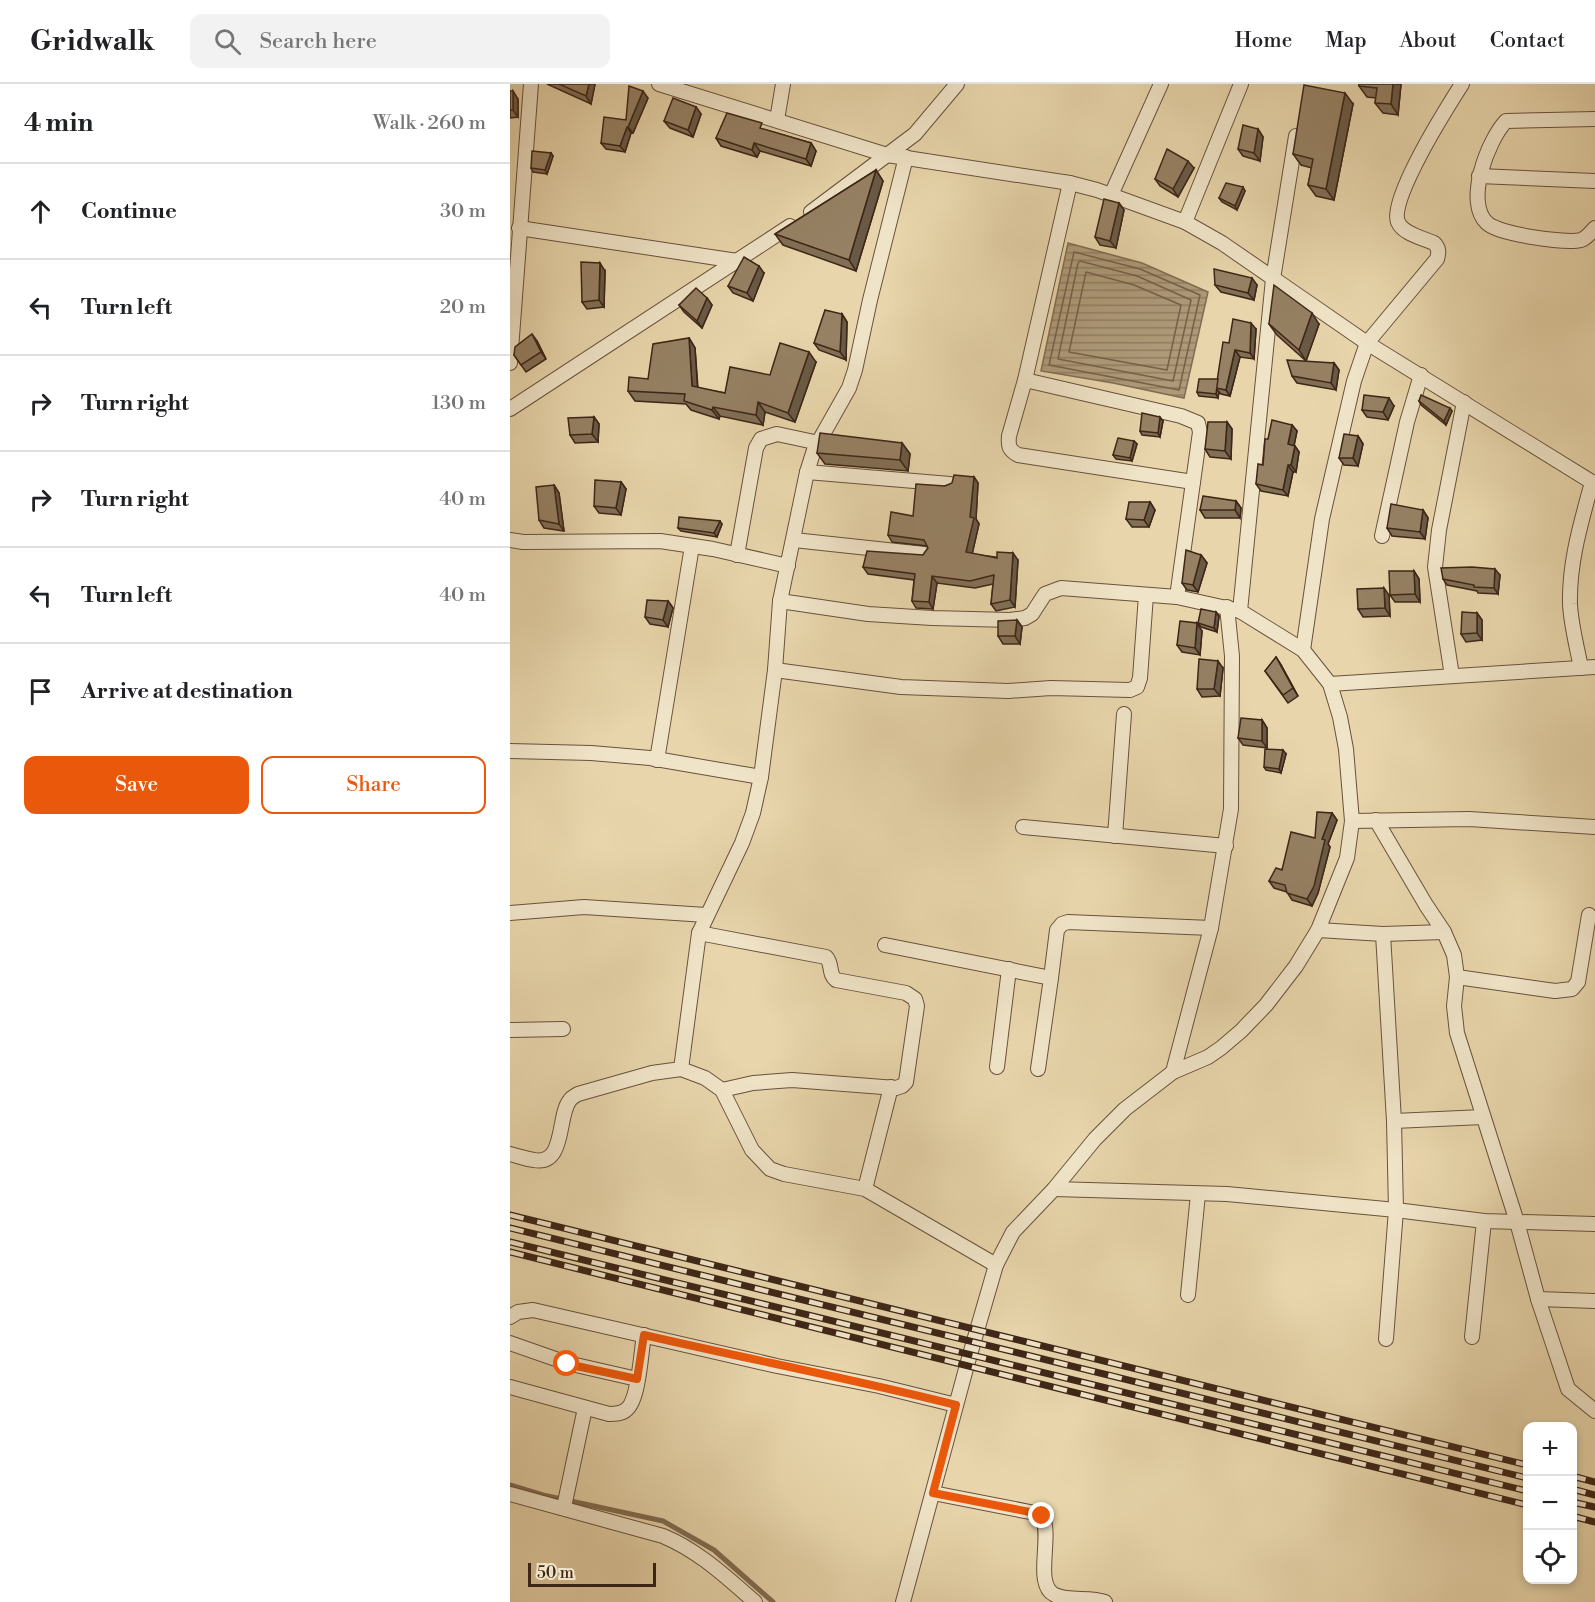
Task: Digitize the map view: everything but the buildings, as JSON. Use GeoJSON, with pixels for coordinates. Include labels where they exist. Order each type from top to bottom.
{"type":"FeatureCollection","features":[{"type":"Feature","properties":{"kind":"street"},"geometry":{"type":"LineString","coordinates":[[510,363],[516,224],[531,84]]}},
{"type":"Feature","properties":{"kind":"street"},"geometry":{"type":"LineString","coordinates":[[659,84],[690,89],[777,120],[887,154],[1070,183],[1111,195],[1185,222],[1222,243],[1367,343],[1594,483],[1575,549],[1570,606],[1588,668],[1330,684]]}},
{"type":"Feature","properties":{"kind":"street"},"geometry":{"type":"LineString","coordinates":[[777,120],[783,84]]}},
{"type":"Feature","properties":{"kind":"street"},"geometry":{"type":"LineString","coordinates":[[510,409],[817,208],[915,134],[957,84]]}},
{"type":"Feature","properties":{"kind":"street"},"geometry":{"type":"LineString","coordinates":[[1111,195],[1161,84]]}},
{"type":"Feature","properties":{"kind":"street"},"geometry":{"type":"LineString","coordinates":[[1185,222],[1241,84]]}},
{"type":"Feature","properties":{"kind":"street"},"geometry":{"type":"LineString","coordinates":[[1303,650],[1322,519],[1341,430],[1367,343],[1437,259],[1437,246],[1404,230],[1398,222],[1396,210],[1437,123],[1462,84]]}},
{"type":"Feature","properties":{"kind":"street"},"geometry":{"type":"LineString","coordinates":[[1595,119],[1506,121],[1493,138],[1479,176],[1478,207],[1481,217],[1488,225],[1501,231],[1575,241],[1585,239],[1595,228]]}},
{"type":"Feature","properties":{"kind":"street"},"geometry":{"type":"LineString","coordinates":[[1173,1072],[1211,928],[1226,846],[1233,765],[1234,609],[1273,279],[1298,127]]}},
{"type":"Feature","properties":{"kind":"street"},"geometry":{"type":"LineString","coordinates":[[681,1069],[699,933],[742,843],[753,813],[761,777],[775,670],[780,601],[807,472],[819,443],[849,388],[855,370],[906,157]]}},
{"type":"Feature","properties":{"kind":"street"},"geometry":{"type":"LineString","coordinates":[[1479,176],[1595,181]]}},
{"type":"Feature","properties":{"kind":"street"},"geometry":{"type":"LineString","coordinates":[[1070,183],[1025,380],[1009,436],[1010,451],[1018,455],[1193,482]]}},
{"type":"Feature","properties":{"kind":"street"},"geometry":{"type":"LineString","coordinates":[[516,224],[737,261]]}},
{"type":"Feature","properties":{"kind":"street"},"geometry":{"type":"LineString","coordinates":[[1382,536],[1407,422],[1421,375]]}},
{"type":"Feature","properties":{"kind":"street"},"geometry":{"type":"LineString","coordinates":[[1025,380],[1192,418],[1198,423],[1200,432],[1177,597]]}},
{"type":"Feature","properties":{"kind":"street"},"geometry":{"type":"LineString","coordinates":[[1452,676],[1435,567],[1439,530],[1464,402]]}},
{"type":"Feature","properties":{"kind":"street"},"geometry":{"type":"LineString","coordinates":[[737,555],[756,448],[761,439],[777,434],[819,443]]}},
{"type":"Feature","properties":{"kind":"street"},"geometry":{"type":"LineString","coordinates":[[807,472],[950,483]]}},
{"type":"Feature","properties":{"kind":"street"},"geometry":{"type":"LineString","coordinates":[[510,540],[523,542],[660,542],[692,546],[788,566]]}},
{"type":"Feature","properties":{"kind":"street"},"geometry":{"type":"LineString","coordinates":[[794,540],[924,554]]}},
{"type":"Feature","properties":{"kind":"street"},"geometry":{"type":"LineString","coordinates":[[657,760],[692,546]]}},
{"type":"Feature","properties":{"kind":"street"},"geometry":{"type":"LineString","coordinates":[[780,601],[868,614],[1010,620],[1032,615],[1045,594],[1061,588],[1177,597],[1234,609],[1303,650],[1330,684],[1344,739],[1352,821],[1347,858],[1318,930],[1296,966],[1266,1005],[1241,1031],[1208,1057],[1173,1072],[1125,1109],[1095,1139],[1054,1189],[1013,1232],[996,1265],[903,1602]]}},
{"type":"Feature","properties":{"kind":"street"},"geometry":{"type":"LineString","coordinates":[[775,670],[912,687],[1008,691],[1042,688],[1130,690],[1137,687],[1140,678],[1146,595]]}},
{"type":"Feature","properties":{"kind":"street"},"geometry":{"type":"LineString","coordinates":[[1115,836],[1124,714]]}},
{"type":"Feature","properties":{"kind":"street"},"geometry":{"type":"LineString","coordinates":[[510,751],[591,753],[657,760],[761,777]]}},
{"type":"Feature","properties":{"kind":"street"},"geometry":{"type":"LineString","coordinates":[[1352,821],[1480,819],[1595,827]]}},
{"type":"Feature","properties":{"kind":"street"},"geometry":{"type":"LineString","coordinates":[[1376,820],[1444,932],[1454,955],[1457,977],[1454,1006],[1457,1033],[1517,1222],[1538,1299],[1568,1389],[1595,1411]]}},
{"type":"Feature","properties":{"kind":"street"},"geometry":{"type":"LineString","coordinates":[[1023,827],[1226,846]]}},
{"type":"Feature","properties":{"kind":"street"},"geometry":{"type":"LineString","coordinates":[[510,913],[585,907],[706,915]]}},
{"type":"Feature","properties":{"kind":"street"},"geometry":{"type":"LineString","coordinates":[[1457,977],[1572,989],[1578,982],[1589,949],[1589,915]]}},
{"type":"Feature","properties":{"kind":"street"},"geometry":{"type":"LineString","coordinates":[[1038,1069],[1057,930],[1062,924],[1068,922],[1211,928]]}},
{"type":"Feature","properties":{"kind":"street"},"geometry":{"type":"LineString","coordinates":[[1318,930],[1383,934],[1444,932]]}},
{"type":"Feature","properties":{"kind":"street"},"geometry":{"type":"LineString","coordinates":[[699,933],[823,956],[829,960],[831,973],[836,980],[909,994],[915,999],[917,1006],[906,1082],[902,1086],[783,1080],[753,1083],[722,1090]]}},
{"type":"Feature","properties":{"kind":"street"},"geometry":{"type":"LineString","coordinates":[[1383,934],[1394,1121],[1396,1210],[1386,1339]]}},
{"type":"Feature","properties":{"kind":"street"},"geometry":{"type":"LineString","coordinates":[[885,945],[1051,978]]}},
{"type":"Feature","properties":{"kind":"street"},"geometry":{"type":"LineString","coordinates":[[997,1067],[1009,969]]}},
{"type":"Feature","properties":{"kind":"street"},"geometry":{"type":"LineString","coordinates":[[510,1030],[562,1029]]}},
{"type":"Feature","properties":{"kind":"street"},"geometry":{"type":"LineString","coordinates":[[510,1154],[535,1161],[545,1160],[553,1153],[566,1108],[570,1100],[578,1094],[652,1073],[681,1069],[705,1078],[722,1090],[752,1150],[770,1169],[784,1174],[865,1190],[996,1265]]}},
{"type":"Feature","properties":{"kind":"street"},"geometry":{"type":"LineString","coordinates":[[865,1190],[891,1087]]}},
{"type":"Feature","properties":{"kind":"street"},"geometry":{"type":"LineString","coordinates":[[1394,1121],[1483,1117]]}},
{"type":"Feature","properties":{"kind":"street"},"geometry":{"type":"LineString","coordinates":[[1054,1189],[1237,1195],[1484,1221],[1595,1224]]}},
{"type":"Feature","properties":{"kind":"street"},"geometry":{"type":"LineString","coordinates":[[1188,1295],[1198,1194]]}},
{"type":"Feature","properties":{"kind":"street"},"geometry":{"type":"LineString","coordinates":[[1472,1337],[1484,1221]]}},
{"type":"Feature","properties":{"kind":"street"},"geometry":{"type":"LineString","coordinates":[[1538,1299],[1595,1301]]}},
{"type":"Feature","properties":{"kind":"street"},"geometry":{"type":"LineString","coordinates":[[510,1317],[518,1312],[533,1310],[956,1405]]}},
{"type":"Feature","properties":{"kind":"street"},"geometry":{"type":"LineString","coordinates":[[510,1387],[609,1414],[624,1412],[629,1408],[634,1396],[644,1335]]}},
{"type":"Feature","properties":{"kind":"street"},"geometry":{"type":"LineString","coordinates":[[510,1343],[567,1364],[637,1379]]}},
{"type":"Feature","properties":{"kind":"street"},"geometry":{"type":"LineString","coordinates":[[565,1502],[585,1408]]}},
{"type":"Feature","properties":{"kind":"street"},"geometry":{"type":"LineString","coordinates":[[933,1493],[1042,1516],[1046,1529],[1044,1579],[1047,1588],[1057,1597],[1105,1602]]}},
{"type":"Feature","properties":{"kind":"street"},"geometry":{"type":"LineString","coordinates":[[510,1494],[565,1502],[678,1542],[711,1564],[755,1602]]}},
{"type":"Feature","properties":{"kind":"water"},"geometry":{"type":"Polygon","coordinates":[[[1068,243],[1142,263],[1208,292],[1184,398],[1041,371],[1068,243]]]}},
{"type":"Feature","properties":{"kind":"waterway"},"geometry":{"type":"LineString","coordinates":[[510,1485],[543,1495],[663,1521],[714,1550],[773,1602]]}},
{"type":"Feature","properties":{"kind":"railway"},"geometry":{"type":"LineString","coordinates":[[510,1215],[1523,1464]]}},
{"type":"Feature","properties":{"kind":"railway"},"geometry":{"type":"LineString","coordinates":[[510,1228],[1523,1477]]}},
{"type":"Feature","properties":{"kind":"railway"},"geometry":{"type":"LineString","coordinates":[[510,1242],[1523,1490]]}},
{"type":"Feature","properties":{"kind":"railway"},"geometry":{"type":"LineString","coordinates":[[510,1252],[1523,1504]]}},
{"type":"Feature","properties":{"kind":"railway"},"geometry":{"type":"LineString","coordinates":[[1577,1477],[1595,1482]]}},
{"type":"Feature","properties":{"kind":"railway"},"geometry":{"type":"LineString","coordinates":[[1577,1490],[1595,1495]]}},
{"type":"Feature","properties":{"kind":"railway"},"geometry":{"type":"LineString","coordinates":[[1577,1503],[1595,1507]]}},
{"type":"Feature","properties":{"kind":"railway"},"geometry":{"type":"LineString","coordinates":[[1577,1517],[1595,1522]]}},
{"type":"Feature","properties":{"kind":"route"},"geometry":{"type":"LineString","coordinates":[[567,1364],[637,1379],[644,1335],[956,1405],[933,1493],[1042,1516]]}}]}
